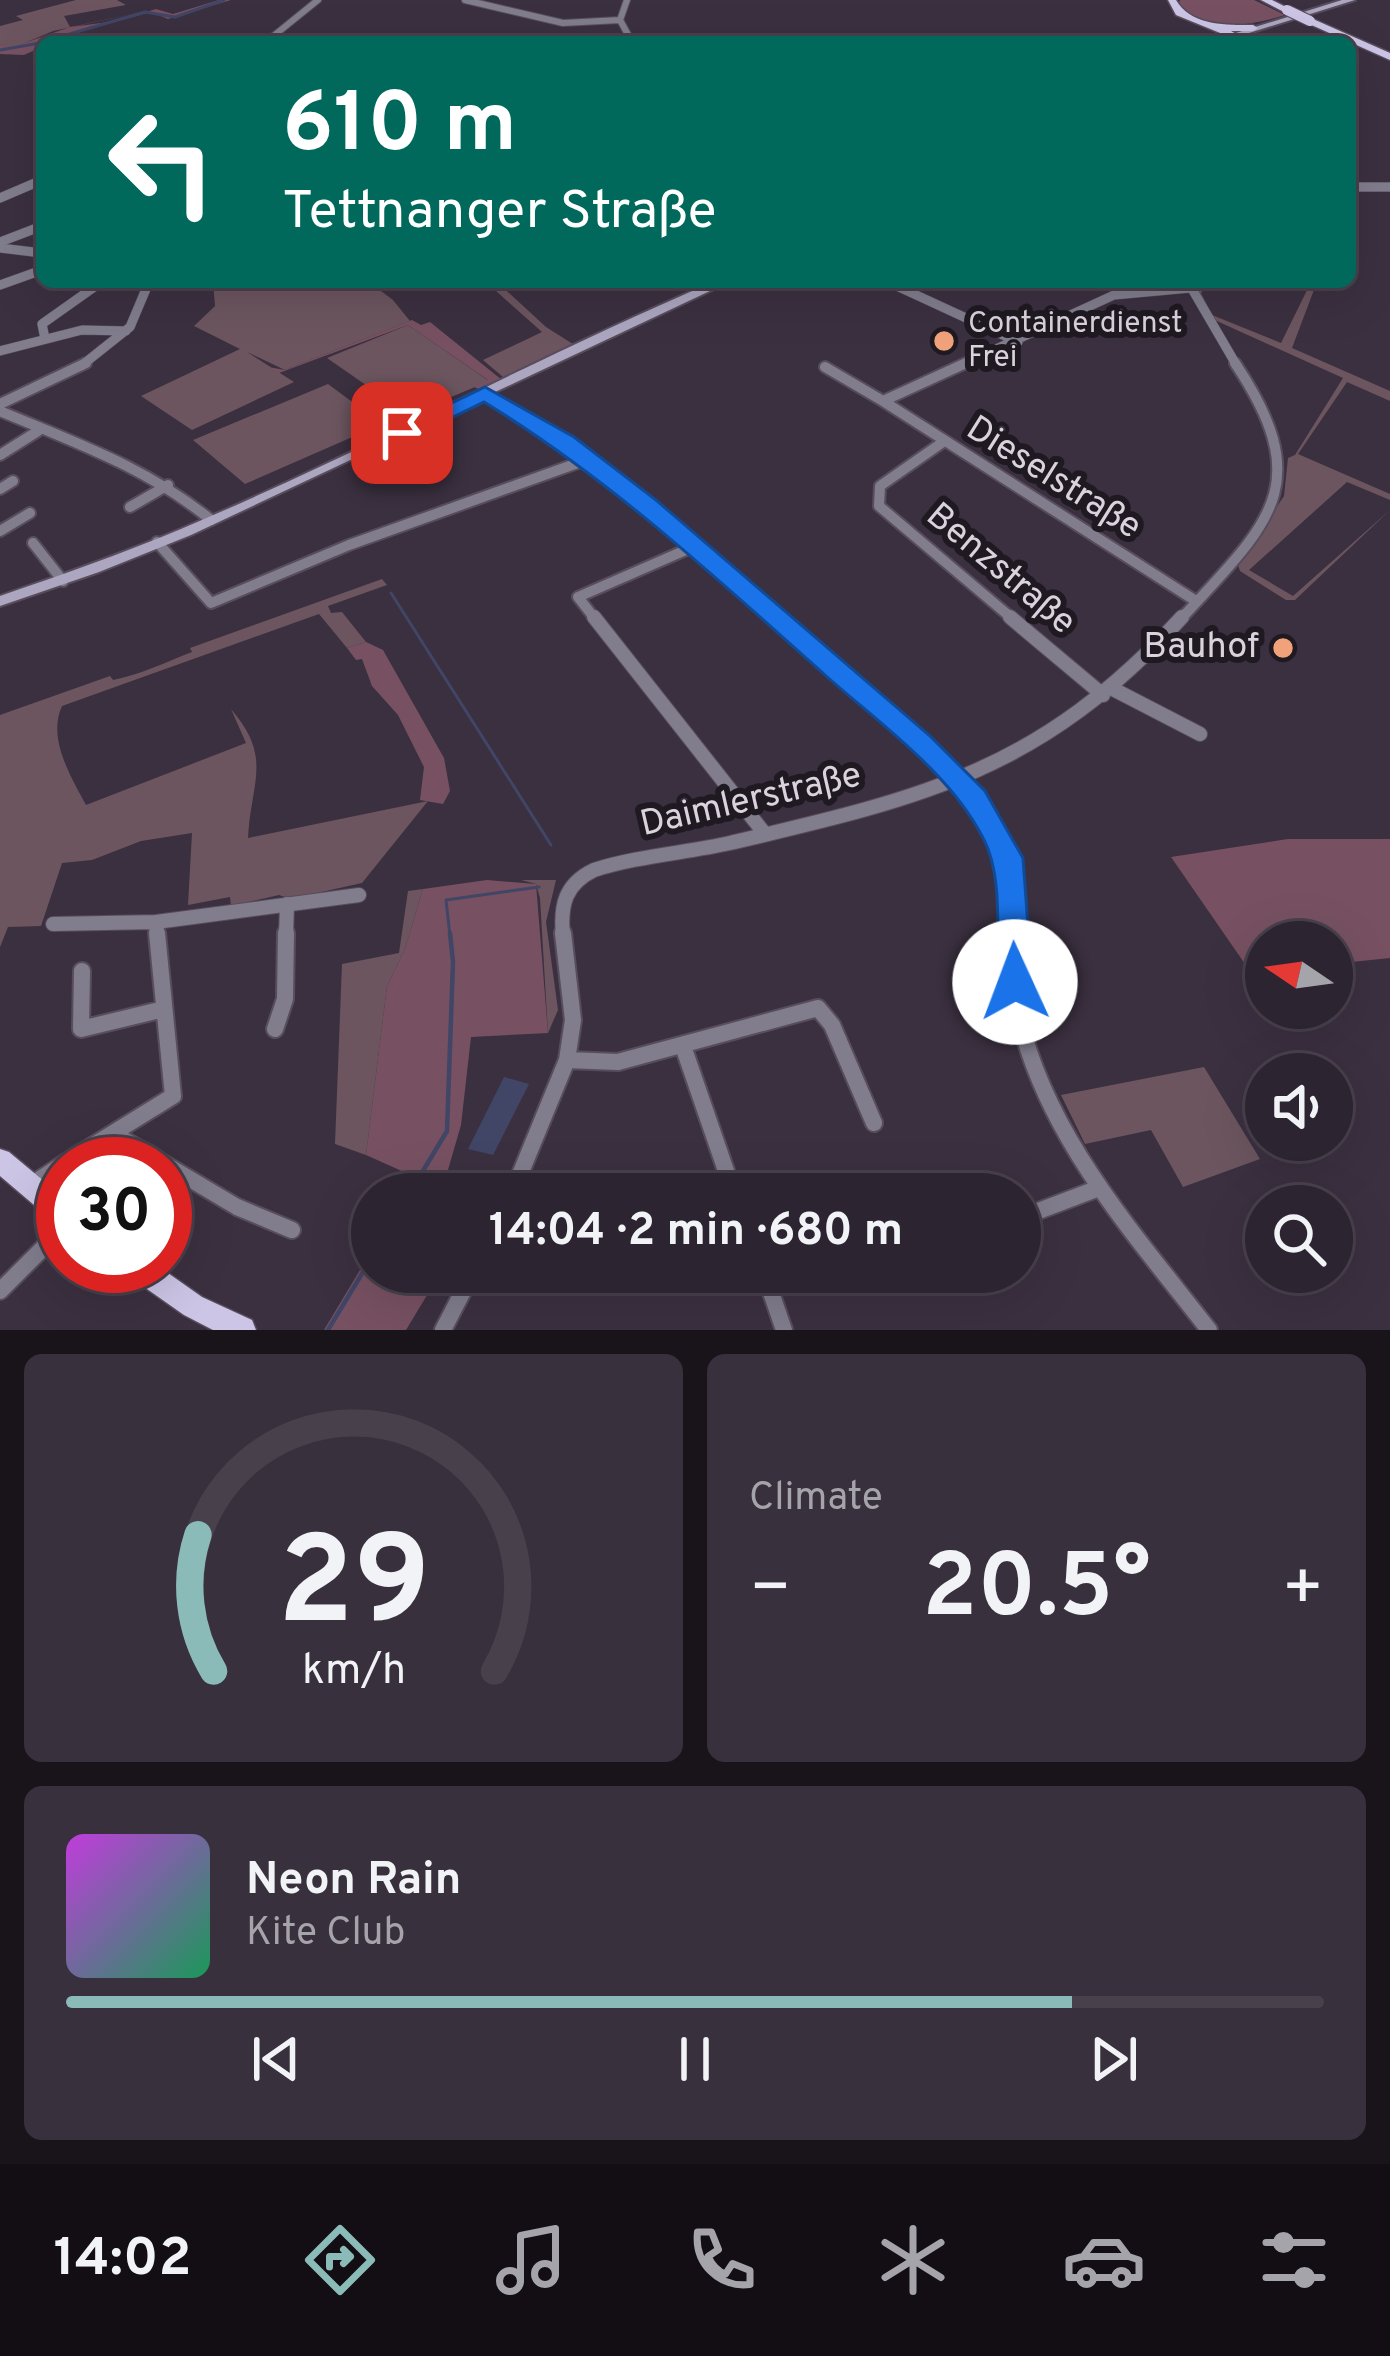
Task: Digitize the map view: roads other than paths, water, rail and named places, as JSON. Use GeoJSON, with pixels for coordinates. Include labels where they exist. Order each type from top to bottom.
{"type":"FeatureCollection","features":[{"type":"Feature","properties":{"kind":"main road"},"geometry":{"type":"LineString","coordinates":[[1172,0],[1179,13],[1233,35]]}},
{"type":"Feature","properties":{"kind":"main road"},"geometry":{"type":"LineString","coordinates":[[1265,0],[1343,36]]}},
{"type":"Feature","properties":{"kind":"main road"},"geometry":{"type":"LineString","coordinates":[[1230,36],[1351,0]]}},
{"type":"Feature","properties":{"kind":"main road"},"geometry":{"type":"LineString","coordinates":[[1215,28],[1253,28]]}},
{"type":"Feature","properties":{"kind":"main road"},"geometry":{"type":"LineString","coordinates":[[1356,42],[1390,57]]}},
{"type":"Feature","properties":{"kind":"main road"},"geometry":{"type":"LineString","coordinates":[[0,601],[63,581],[212,520],[710,288]]}},
{"type":"Feature","properties":{"kind":"main road"},"geometry":{"type":"LineString","coordinates":[[0,1160],[36,1191]]}},
{"type":"Feature","properties":{"kind":"main road"},"geometry":{"type":"LineString","coordinates":[[174,1293],[242,1330]]}},
{"type":"Feature","properties":{"kind":"street"},"geometry":{"type":"LineString","coordinates":[[273,36],[318,0]]}},
{"type":"Feature","properties":{"kind":"street"},"geometry":{"type":"LineString","coordinates":[[465,0],[563,23],[620,20]]}},
{"type":"Feature","properties":{"kind":"street"},"geometry":{"type":"LineString","coordinates":[[627,0],[620,20],[628,36]]}},
{"type":"Feature","properties":{"kind":"street"},"geometry":{"type":"LineString","coordinates":[[1,204],[36,182]]}},
{"type":"Feature","properties":{"kind":"street"},"geometry":{"type":"LineString","coordinates":[[1356,187],[1390,187]]}},
{"type":"Feature","properties":{"kind":"street"},"geometry":{"type":"LineString","coordinates":[[19,189],[36,193]]}},
{"type":"Feature","properties":{"kind":"street"},"geometry":{"type":"LineString","coordinates":[[0,245],[36,232]]}},
{"type":"Feature","properties":{"kind":"street"},"geometry":{"type":"LineString","coordinates":[[0,245],[36,252]]}},
{"type":"Feature","properties":{"kind":"street"},"geometry":{"type":"LineString","coordinates":[[0,285],[36,272]]}},
{"type":"Feature","properties":{"kind":"street"},"geometry":{"type":"LineString","coordinates":[[46,339],[42,324],[94,288]]}},
{"type":"Feature","properties":{"kind":"street"},"geometry":{"type":"LineString","coordinates":[[0,408],[94,358],[139,315],[147,288]]}},
{"type":"Feature","properties":{"kind":"street"},"geometry":{"type":"LineString","coordinates":[[901,288],[1018,342]]}},
{"type":"Feature","properties":{"kind":"street","name":"Dieselstraße"},"geometry":{"type":"LineString","coordinates":[[883,401],[1018,342],[1108,288]]}},
{"type":"Feature","properties":{"kind":"street","name":"Daimlerstraße"},"geometry":{"type":"LineString","coordinates":[[521,1173],[567,1060],[573,1020],[561,917],[572,884],[587,873],[838,818],[956,779],[1036,743],[1107,692],[1159,645],[1263,521],[1278,493],[1281,466],[1267,416],[1219,347],[1190,288]]}},
{"type":"Feature","properties":{"kind":"street"},"geometry":{"type":"LineString","coordinates":[[0,351],[82,330],[126,331]]}},
{"type":"Feature","properties":{"kind":"street","name":"Dieselstraße"},"geometry":{"type":"LineString","coordinates":[[825,367],[1196,602]]}},
{"type":"Feature","properties":{"kind":"street"},"geometry":{"type":"LineString","coordinates":[[485,394],[589,459],[695,546],[956,779],[992,822],[1007,858],[1017,1007],[1050,1104],[1099,1188],[1209,1330]]}},
{"type":"Feature","properties":{"kind":"street"},"geometry":{"type":"LineString","coordinates":[[0,408],[38,431],[168,485],[212,520]]}},
{"type":"Feature","properties":{"kind":"street"},"geometry":{"type":"LineString","coordinates":[[0,454],[38,431]]}},
{"type":"Feature","properties":{"kind":"street","name":"Benzstraße"},"geometry":{"type":"LineString","coordinates":[[943,442],[880,486],[879,506],[1107,692]]}},
{"type":"Feature","properties":{"kind":"street"},"geometry":{"type":"LineString","coordinates":[[158,542],[211,603],[349,545],[589,459]]}},
{"type":"Feature","properties":{"kind":"street"},"geometry":{"type":"LineString","coordinates":[[0,489],[13,481]]}},
{"type":"Feature","properties":{"kind":"street"},"geometry":{"type":"LineString","coordinates":[[130,506],[168,485]]}},
{"type":"Feature","properties":{"kind":"street"},"geometry":{"type":"LineString","coordinates":[[0,531],[30,513]]}},
{"type":"Feature","properties":{"kind":"street"},"geometry":{"type":"LineString","coordinates":[[32,543],[63,581]]}},
{"type":"Feature","properties":{"kind":"street"},"geometry":{"type":"LineString","coordinates":[[695,546],[578,597],[765,834]]}},
{"type":"Feature","properties":{"kind":"street"},"geometry":{"type":"LineString","coordinates":[[1107,692],[1200,734]]}},
{"type":"Feature","properties":{"kind":"street"},"geometry":{"type":"LineString","coordinates":[[53,924],[156,922],[359,895]]}},
{"type":"Feature","properties":{"kind":"street"},"geometry":{"type":"LineString","coordinates":[[274,1028],[284,999],[286,904]]}},
{"type":"Feature","properties":{"kind":"street"},"geometry":{"type":"LineString","coordinates":[[112,1137],[173,1096],[156,922]]}},
{"type":"Feature","properties":{"kind":"street"},"geometry":{"type":"LineString","coordinates":[[82,971],[81,1029],[164,1009]]}},
{"type":"Feature","properties":{"kind":"street"},"geometry":{"type":"LineString","coordinates":[[567,1060],[618,1062],[818,1008],[832,1024],[874,1123]]}},
{"type":"Feature","properties":{"kind":"street"},"geometry":{"type":"LineString","coordinates":[[682,1046],[727,1173]]}},
{"type":"Feature","properties":{"kind":"street"},"geometry":{"type":"LineString","coordinates":[[116,1135],[237,1207],[292,1230]]}},
{"type":"Feature","properties":{"kind":"street"},"geometry":{"type":"LineString","coordinates":[[30,1186],[36,1182]]}},
{"type":"Feature","properties":{"kind":"street"},"geometry":{"type":"LineString","coordinates":[[1041,1210],[1099,1188]]}},
{"type":"Feature","properties":{"kind":"street"},"geometry":{"type":"LineString","coordinates":[[0,1291],[36,1255]]}},
{"type":"Feature","properties":{"kind":"street"},"geometry":{"type":"LineString","coordinates":[[443,1330],[462,1293]]}},
{"type":"Feature","properties":{"kind":"street"},"geometry":{"type":"LineString","coordinates":[[771,1293],[784,1330]]}},
{"type":"Feature","properties":{"kind":"water"},"geometry":{"type":"Polygon","coordinates":[[[504,1077],[529,1084],[493,1155],[468,1149],[504,1077]]]}},
{"type":"Feature","properties":{"kind":"waterway"},"geometry":{"type":"LineString","coordinates":[[63,36],[145,12],[175,17],[224,0]]}},
{"type":"Feature","properties":{"kind":"waterway"},"geometry":{"type":"LineString","coordinates":[[0,50],[36,44]]}},
{"type":"Feature","properties":{"kind":"waterway"},"geometry":{"type":"LineString","coordinates":[[391,593],[551,845]]}},
{"type":"Feature","properties":{"kind":"waterway"},"geometry":{"type":"LineString","coordinates":[[450,936],[446,900],[539,887]]}},
{"type":"Feature","properties":{"kind":"waterway"},"geometry":{"type":"LineString","coordinates":[[422,1173],[447,1131],[450,933]]}},
{"type":"Feature","properties":{"kind":"waterway"},"geometry":{"type":"LineString","coordinates":[[328,1330],[351,1292]]}},
{"type":"Feature","properties":{"kind":"place","name":"Containerdienst Frei"},"geometry":{"type":"Point","coordinates":[944,341]}},
{"type":"Feature","properties":{"kind":"place","name":"Bauhof"},"geometry":{"type":"Point","coordinates":[1283,648]}}]}
